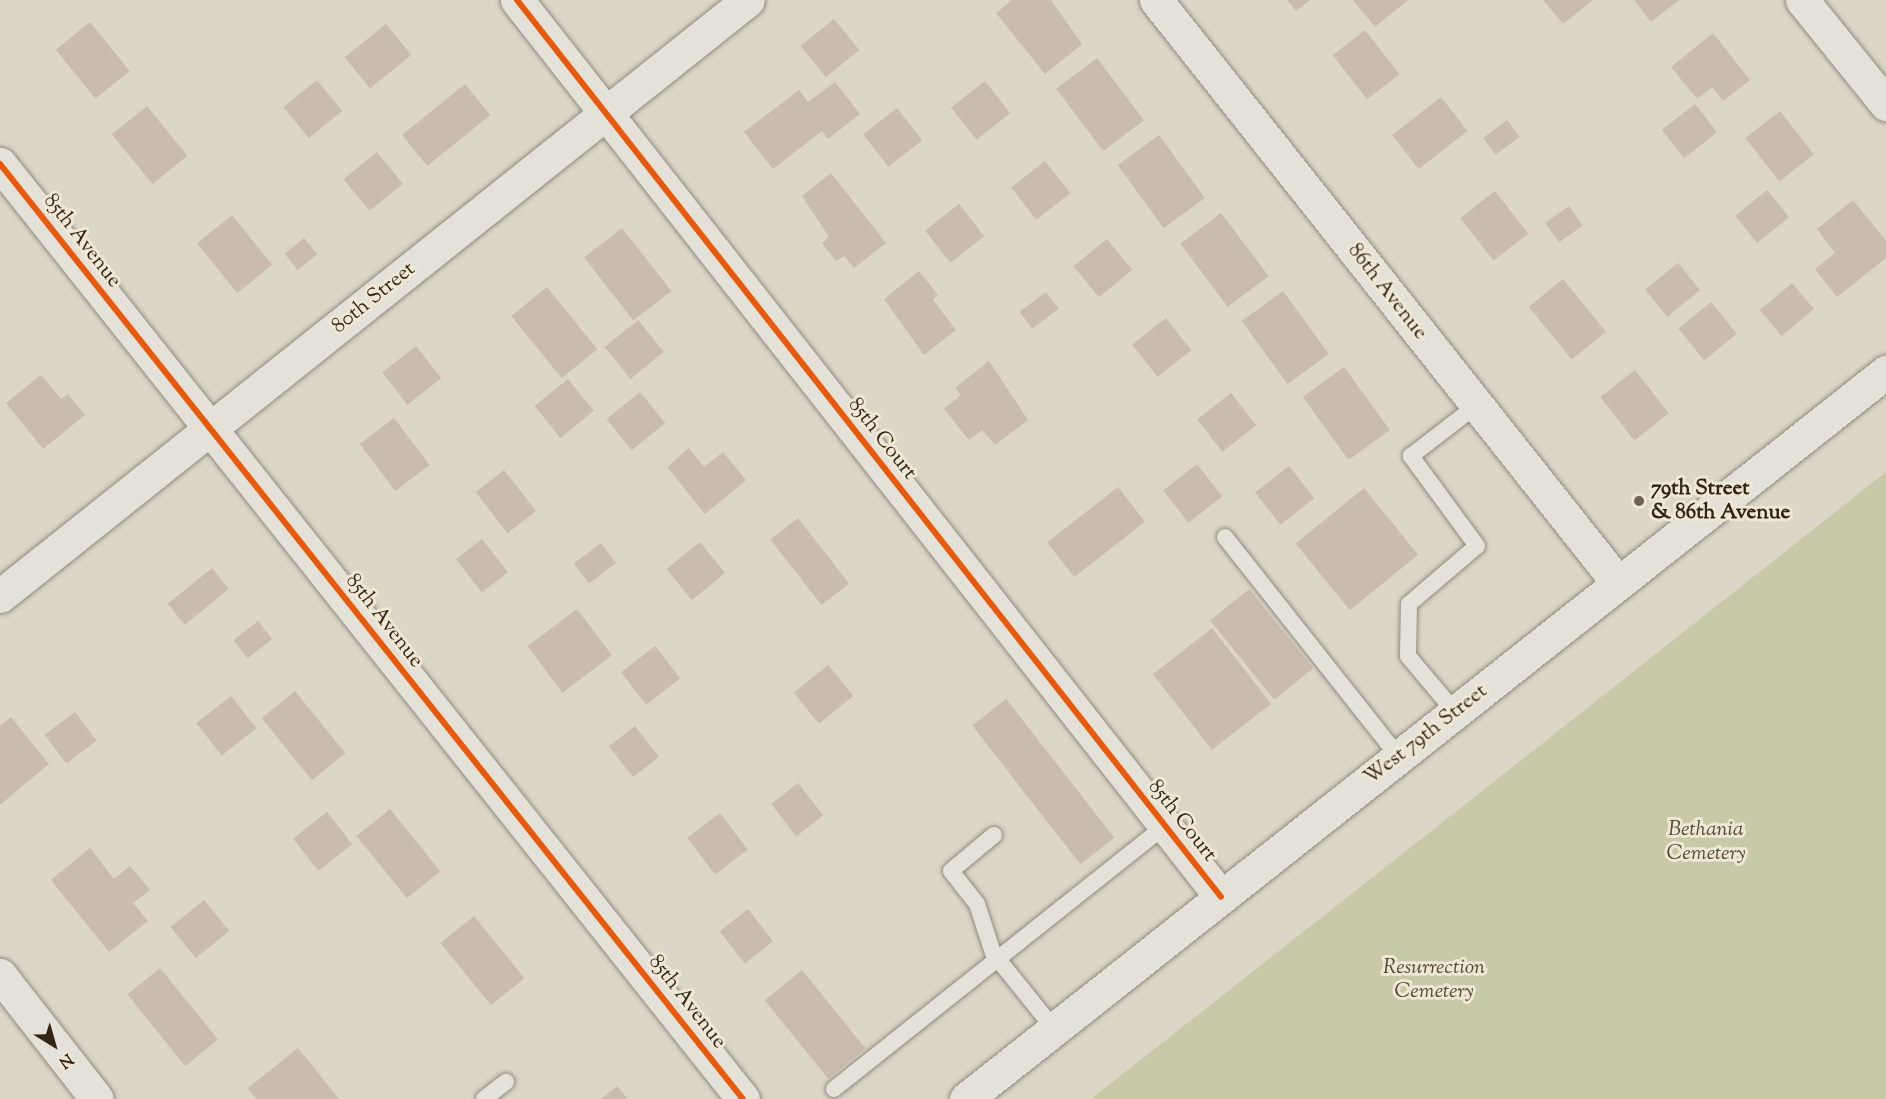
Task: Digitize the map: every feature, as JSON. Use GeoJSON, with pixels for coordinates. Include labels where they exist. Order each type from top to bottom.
{"type":"FeatureCollection","features":[{"type":"Feature","properties":{"kind":"street","name":"85th Court"},"geometry":{"type":"LineString","coordinates":[[517,0],[1221,897]]}},
{"type":"Feature","properties":{"kind":"street","name":"80th Street"},"geometry":{"type":"LineString","coordinates":[[0,596],[748,0]]}},
{"type":"Feature","properties":{"kind":"street","name":"86th Avenue"},"geometry":{"type":"LineString","coordinates":[[1156,0],[1618,584]]}},
{"type":"Feature","properties":{"kind":"street"},"geometry":{"type":"LineString","coordinates":[[1802,0],[1886,104]]}},
{"type":"Feature","properties":{"kind":"street","name":"85th Avenue"},"geometry":{"type":"LineString","coordinates":[[0,164],[743,1099]]}},
{"type":"Feature","properties":{"kind":"street","name":"West 79th Street"},"geometry":{"type":"LineString","coordinates":[[966,1099],[1886,372]]}},
{"type":"Feature","properties":{"kind":"street"},"geometry":{"type":"LineString","coordinates":[[0,975],[97,1099]]}},
{"type":"Feature","properties":{"kind":"lane"},"geometry":{"type":"LineString","coordinates":[[1455,712],[1408,656],[1409,604],[1477,546],[1411,456],[1477,405]]}},
{"type":"Feature","properties":{"kind":"lane"},"geometry":{"type":"LineString","coordinates":[[1225,537],[1399,757]]}},
{"type":"Feature","properties":{"kind":"lane"},"geometry":{"type":"LineString","coordinates":[[834,1089],[1000,960],[1165,826]]}},
{"type":"Feature","properties":{"kind":"lane"},"geometry":{"type":"LineString","coordinates":[[994,835],[951,871],[977,904],[1000,960],[1054,1029]]}},
{"type":"Feature","properties":{"kind":"lane"},"geometry":{"type":"LineString","coordinates":[[484,1099],[506,1082]]}},
{"type":"Feature","properties":{"kind":"green space","name":"Bethania Cemetery"},"geometry":{"type":"Polygon","coordinates":[[[1886,472],[1886,1099],[1091,1099],[1453,814],[1886,472]]]}},
{"type":"Feature","properties":{"kind":"building"},"geometry":{"type":"Polygon","coordinates":[[[1012,0],[1051,0],[1082,44],[1045,74],[996,13],[1012,0]]]}},
{"type":"Feature","properties":{"kind":"building"},"geometry":{"type":"Polygon","coordinates":[[[1287,0],[1310,0],[1296,11],[1287,0]]]}},
{"type":"Feature","properties":{"kind":"building"},"geometry":{"type":"Polygon","coordinates":[[[1353,0],[1408,0],[1375,27],[1353,0]]]}},
{"type":"Feature","properties":{"kind":"building"},"geometry":{"type":"Polygon","coordinates":[[[1543,0],[1593,0],[1563,24],[1543,0]]]}},
{"type":"Feature","properties":{"kind":"building"},"geometry":{"type":"Polygon","coordinates":[[[1634,0],[1679,0],[1651,22],[1634,0]]]}},
{"type":"Feature","properties":{"kind":"building"},"geometry":{"type":"Polygon","coordinates":[[[834,19],[859,50],[826,77],[801,46],[834,19]]]}},
{"type":"Feature","properties":{"kind":"building"},"geometry":{"type":"Polygon","coordinates":[[[90,22],[130,71],[95,99],[56,50],[90,22]]]}},
{"type":"Feature","properties":{"kind":"building"},"geometry":{"type":"Polygon","coordinates":[[[386,24],[411,55],[370,88],[345,57],[386,24]]]}},
{"type":"Feature","properties":{"kind":"building"},"geometry":{"type":"Polygon","coordinates":[[[1365,30],[1399,74],[1367,99],[1333,55],[1365,30]]]}},
{"type":"Feature","properties":{"kind":"building"},"geometry":{"type":"Polygon","coordinates":[[[1713,33],[1750,80],[1723,101],[1712,87],[1697,99],[1671,67],[1713,33]]]}},
{"type":"Feature","properties":{"kind":"building"},"geometry":{"type":"Polygon","coordinates":[[[1097,58],[1144,120],[1103,151],[1056,89],[1097,58]]]}},
{"type":"Feature","properties":{"kind":"building"},"geometry":{"type":"Polygon","coordinates":[[[317,80],[342,111],[309,138],[284,107],[317,80]]]}},
{"type":"Feature","properties":{"kind":"building"},"geometry":{"type":"Polygon","coordinates":[[[985,81],[1010,113],[976,140],[951,107],[985,81]]]}},
{"type":"Feature","properties":{"kind":"building"},"geometry":{"type":"Polygon","coordinates":[[[835,82],[860,114],[828,139],[822,131],[773,169],[744,132],[799,90],[808,102],[835,82]]]}},
{"type":"Feature","properties":{"kind":"building"},"geometry":{"type":"Polygon","coordinates":[[[465,84],[490,115],[427,166],[402,135],[465,84]]]}},
{"type":"Feature","properties":{"kind":"building"},"geometry":{"type":"Polygon","coordinates":[[[1441,97],[1467,131],[1419,169],[1392,135],[1441,97]]]}},
{"type":"Feature","properties":{"kind":"building"},"geometry":{"type":"Polygon","coordinates":[[[1695,104],[1717,132],[1684,158],[1662,130],[1695,104]]]}},
{"type":"Feature","properties":{"kind":"building"},"geometry":{"type":"Polygon","coordinates":[[[147,106],[187,156],[152,184],[112,134],[147,106]]]}},
{"type":"Feature","properties":{"kind":"building"},"geometry":{"type":"Polygon","coordinates":[[[897,108],[922,140],[888,167],[863,134],[897,108]]]}},
{"type":"Feature","properties":{"kind":"building"},"geometry":{"type":"Polygon","coordinates":[[[1780,111],[1814,154],[1779,181],[1745,138],[1780,111]]]}},
{"type":"Feature","properties":{"kind":"building"},"geometry":{"type":"Polygon","coordinates":[[[1507,120],[1520,137],[1496,155],[1483,138],[1507,120]]]}},
{"type":"Feature","properties":{"kind":"building"},"geometry":{"type":"Polygon","coordinates":[[[1159,135],[1205,198],[1164,228],[1118,165],[1159,135]]]}},
{"type":"Feature","properties":{"kind":"building"},"geometry":{"type":"Polygon","coordinates":[[[377,152],[403,184],[369,211],[344,179],[377,152]]]}},
{"type":"Feature","properties":{"kind":"building"},"geometry":{"type":"Polygon","coordinates":[[[1045,161],[1070,193],[1036,220],[1011,187],[1045,161]]]}},
{"type":"Feature","properties":{"kind":"building"},"geometry":{"type":"Polygon","coordinates":[[[831,173],[886,243],[854,268],[844,256],[836,261],[822,243],[829,237],[802,196],[831,173]]]}},
{"type":"Feature","properties":{"kind":"building"},"geometry":{"type":"Polygon","coordinates":[[[1767,190],[1789,217],[1757,243],[1735,216],[1767,190]]]}},
{"type":"Feature","properties":{"kind":"building"},"geometry":{"type":"Polygon","coordinates":[[[1495,191],[1528,234],[1494,261],[1460,218],[1495,191]]]}},
{"type":"Feature","properties":{"kind":"building"},"geometry":{"type":"Polygon","coordinates":[[[1853,200],[1886,241],[1886,258],[1837,297],[1815,269],[1835,253],[1817,229],[1853,200]]]}},
{"type":"Feature","properties":{"kind":"building"},"geometry":{"type":"Polygon","coordinates":[[[959,204],[984,236],[950,263],[925,230],[959,204]]]}},
{"type":"Feature","properties":{"kind":"building"},"geometry":{"type":"Polygon","coordinates":[[[1569,206],[1583,226],[1559,242],[1545,223],[1569,206]]]}},
{"type":"Feature","properties":{"kind":"building"},"geometry":{"type":"Polygon","coordinates":[[[1221,213],[1269,276],[1228,307],[1180,244],[1221,213]]]}},
{"type":"Feature","properties":{"kind":"building"},"geometry":{"type":"Polygon","coordinates":[[[232,215],[272,265],[237,293],[197,243],[232,215]]]}},
{"type":"Feature","properties":{"kind":"building"},"geometry":{"type":"Polygon","coordinates":[[[622,228],[671,291],[633,321],[584,258],[622,228]]]}},
{"type":"Feature","properties":{"kind":"building"},"geometry":{"type":"Polygon","coordinates":[[[304,238],[317,254],[298,270],[285,254],[304,238]]]}},
{"type":"Feature","properties":{"kind":"building"},"geometry":{"type":"Polygon","coordinates":[[[1107,239],[1132,270],[1099,297],[1074,266],[1107,239]]]}},
{"type":"Feature","properties":{"kind":"building"},"geometry":{"type":"Polygon","coordinates":[[[1678,263],[1700,290],[1667,317],[1645,289],[1678,263]]]}},
{"type":"Feature","properties":{"kind":"building"},"geometry":{"type":"Polygon","coordinates":[[[919,271],[938,295],[933,300],[956,330],[924,355],[884,299],[919,271]]]}},
{"type":"Feature","properties":{"kind":"building"},"geometry":{"type":"Polygon","coordinates":[[[1563,279],[1606,332],[1572,360],[1529,307],[1563,279]]]}},
{"type":"Feature","properties":{"kind":"building"},"geometry":{"type":"Polygon","coordinates":[[[1792,283],[1814,309],[1782,336],[1760,310],[1792,283]]]}},
{"type":"Feature","properties":{"kind":"building"},"geometry":{"type":"Polygon","coordinates":[[[547,287],[597,349],[562,378],[511,316],[547,287]]]}},
{"type":"Feature","properties":{"kind":"building"},"geometry":{"type":"Polygon","coordinates":[[[1283,291],[1329,354],[1288,384],[1242,321],[1283,291]]]}},
{"type":"Feature","properties":{"kind":"building"},"geometry":{"type":"Polygon","coordinates":[[[1046,292],[1059,309],[1032,329],[1020,312],[1046,292]]]}},
{"type":"Feature","properties":{"kind":"building"},"geometry":{"type":"Polygon","coordinates":[[[1711,302],[1737,334],[1704,360],[1678,328],[1711,302]]]}},
{"type":"Feature","properties":{"kind":"building"},"geometry":{"type":"Polygon","coordinates":[[[1166,318],[1191,350],[1157,377],[1132,344],[1166,318]]]}},
{"type":"Feature","properties":{"kind":"building"},"geometry":{"type":"Polygon","coordinates":[[[638,320],[664,352],[630,379],[605,347],[638,320]]]}},
{"type":"Feature","properties":{"kind":"building"},"geometry":{"type":"Polygon","coordinates":[[[416,346],[441,378],[407,405],[382,372],[416,346]]]}},
{"type":"Feature","properties":{"kind":"building"},"geometry":{"type":"Polygon","coordinates":[[[989,361],[1028,420],[995,445],[982,430],[969,440],[944,409],[961,395],[955,388],[989,361]]]}},
{"type":"Feature","properties":{"kind":"building"},"geometry":{"type":"Polygon","coordinates":[[[1344,367],[1390,430],[1349,460],[1303,397],[1344,367]]]}},
{"type":"Feature","properties":{"kind":"building"},"geometry":{"type":"Polygon","coordinates":[[[1635,370],[1669,413],[1634,440],[1600,397],[1635,370]]]}},
{"type":"Feature","properties":{"kind":"building"},"geometry":{"type":"Polygon","coordinates":[[[41,375],[61,399],[68,394],[85,415],[43,449],[6,403],[41,375]]]}},
{"type":"Feature","properties":{"kind":"building"},"geometry":{"type":"Polygon","coordinates":[[[568,379],[594,411],[560,438],[535,406],[568,379]]]}},
{"type":"Feature","properties":{"kind":"building"},"geometry":{"type":"Polygon","coordinates":[[[640,392],[665,423],[632,450],[607,419],[640,392]]]}},
{"type":"Feature","properties":{"kind":"building"},"geometry":{"type":"Polygon","coordinates":[[[1231,393],[1256,425],[1222,452],[1197,419],[1231,393]]]}},
{"type":"Feature","properties":{"kind":"building"},"geometry":{"type":"Polygon","coordinates":[[[394,418],[430,465],[395,491],[360,444],[394,418]]]}},
{"type":"Feature","properties":{"kind":"building"},"geometry":{"type":"Polygon","coordinates":[[[689,448],[704,467],[723,452],[746,480],[705,514],[667,467],[689,448]]]}},
{"type":"Feature","properties":{"kind":"building"},"geometry":{"type":"Polygon","coordinates":[[[1197,464],[1222,496],[1188,523],[1163,490],[1197,464]]]}},
{"type":"Feature","properties":{"kind":"building"},"geometry":{"type":"Polygon","coordinates":[[[1289,466],[1314,498],[1280,525],[1255,492],[1289,466]]]}},
{"type":"Feature","properties":{"kind":"building"},"geometry":{"type":"Polygon","coordinates":[[[504,470],[536,511],[508,533],[476,492],[504,470]]]}},
{"type":"Feature","properties":{"kind":"building"},"geometry":{"type":"Polygon","coordinates":[[[1118,487],[1145,522],[1074,577],[1047,542],[1118,487]]]}},
{"type":"Feature","properties":{"kind":"building"},"geometry":{"type":"Polygon","coordinates":[[[1364,488],[1418,555],[1350,610],[1296,543],[1364,488]]]}},
{"type":"Feature","properties":{"kind":"building"},"geometry":{"type":"Polygon","coordinates":[[[798,518],[849,583],[822,605],[770,540],[798,518]]]}},
{"type":"Feature","properties":{"kind":"building"},"geometry":{"type":"Polygon","coordinates":[[[482,539],[508,572],[482,592],[456,559],[482,539]]]}},
{"type":"Feature","properties":{"kind":"building"},"geometry":{"type":"Polygon","coordinates":[[[700,542],[725,573],[692,600],[667,569],[700,542]]]}},
{"type":"Feature","properties":{"kind":"building"},"geometry":{"type":"Polygon","coordinates":[[[601,543],[616,563],[589,583],[574,563],[601,543]]]}},
{"type":"Feature","properties":{"kind":"building"},"geometry":{"type":"Polygon","coordinates":[[[212,568],[229,589],[185,625],[168,604],[212,568]]]}},
{"type":"Feature","properties":{"kind":"building"},"geometry":{"type":"Polygon","coordinates":[[[1249,589],[1313,668],[1274,700],[1210,620],[1249,589]]]}},
{"type":"Feature","properties":{"kind":"building"},"geometry":{"type":"Polygon","coordinates":[[[577,609],[612,655],[562,693],[527,646],[577,609]]]}},
{"type":"Feature","properties":{"kind":"building"},"geometry":{"type":"Polygon","coordinates":[[[258,621],[272,639],[248,658],[234,640],[258,621]]]}},
{"type":"Feature","properties":{"kind":"building"},"geometry":{"type":"Polygon","coordinates":[[[1212,628],[1271,704],[1212,750],[1153,674],[1212,628]]]}},
{"type":"Feature","properties":{"kind":"building"},"geometry":{"type":"Polygon","coordinates":[[[655,646],[680,678],[646,705],[621,672],[655,646]]]}},
{"type":"Feature","properties":{"kind":"building"},"geometry":{"type":"Polygon","coordinates":[[[828,665],[853,696],[819,724],[794,693],[828,665]]]}},
{"type":"Feature","properties":{"kind":"building"},"geometry":{"type":"Polygon","coordinates":[[[295,691],[345,753],[312,780],[262,718],[295,691]]]}},
{"type":"Feature","properties":{"kind":"building"},"geometry":{"type":"Polygon","coordinates":[[[231,696],[256,728],[222,755],[196,723],[231,696]]]}},
{"type":"Feature","properties":{"kind":"building"},"geometry":{"type":"Polygon","coordinates":[[[1006,699],[1114,838],[1080,864],[972,725],[1006,699]]]}},
{"type":"Feature","properties":{"kind":"building"},"geometry":{"type":"Polygon","coordinates":[[[75,712],[97,741],[66,764],[45,735],[75,712]]]}},
{"type":"Feature","properties":{"kind":"building"},"geometry":{"type":"Polygon","coordinates":[[[11,717],[49,764],[0,805],[0,726],[11,717]]]}},
{"type":"Feature","properties":{"kind":"building"},"geometry":{"type":"Polygon","coordinates":[[[635,726],[659,757],[633,777],[609,746],[635,726]]]}},
{"type":"Feature","properties":{"kind":"building"},"geometry":{"type":"Polygon","coordinates":[[[798,783],[823,815],[796,836],[771,804],[798,783]]]}},
{"type":"Feature","properties":{"kind":"building"},"geometry":{"type":"Polygon","coordinates":[[[390,809],[440,871],[407,898],[357,836],[390,809]]]}},
{"type":"Feature","properties":{"kind":"building"},"geometry":{"type":"Polygon","coordinates":[[[327,812],[352,844],[318,871],[293,838],[327,812]]]}},
{"type":"Feature","properties":{"kind":"building"},"geometry":{"type":"Polygon","coordinates":[[[720,813],[748,850],[715,874],[687,838],[720,813]]]}},
{"type":"Feature","properties":{"kind":"building"},"geometry":{"type":"Polygon","coordinates":[[[90,848],[114,879],[130,866],[150,890],[133,903],[148,921],[109,952],[51,880],[90,848]]]}},
{"type":"Feature","properties":{"kind":"building"},"geometry":{"type":"Polygon","coordinates":[[[204,900],[229,931],[196,958],[171,927],[204,900]]]}},
{"type":"Feature","properties":{"kind":"building"},"geometry":{"type":"Polygon","coordinates":[[[748,909],[773,941],[745,963],[720,931],[748,909]]]}},
{"type":"Feature","properties":{"kind":"building"},"geometry":{"type":"Polygon","coordinates":[[[474,916],[524,978],[491,1005],[441,943],[474,916]]]}},
{"type":"Feature","properties":{"kind":"building"},"geometry":{"type":"Polygon","coordinates":[[[160,968],[218,1039],[185,1066],[127,994],[160,968]]]}},
{"type":"Feature","properties":{"kind":"building"},"geometry":{"type":"Polygon","coordinates":[[[802,970],[866,1048],[828,1079],[765,1000],[802,970]]]}},
{"type":"Feature","properties":{"kind":"building"},"geometry":{"type":"Polygon","coordinates":[[[298,1048],[339,1099],[256,1099],[248,1088],[298,1048]]]}},
{"type":"Feature","properties":{"kind":"building"},"geometry":{"type":"Polygon","coordinates":[[[617,1086],[628,1099],[601,1099],[617,1086]]]}},
{"type":"Feature","properties":{"kind":"cycle path"},"geometry":{"type":"LineString","coordinates":[[517,0],[1221,897]]}},
{"type":"Feature","properties":{"kind":"cycle path"},"geometry":{"type":"LineString","coordinates":[[0,164],[743,1099]]}},
{"type":"Feature","properties":{"kind":"place","name":"79th Street & 86th Avenue"},"geometry":{"type":"Point","coordinates":[1639,501]}},
{"type":"Feature","properties":{"kind":"park label","name":"Resurrection Cemetery"},"geometry":{"type":"Point","coordinates":[1434,980]}}]}
